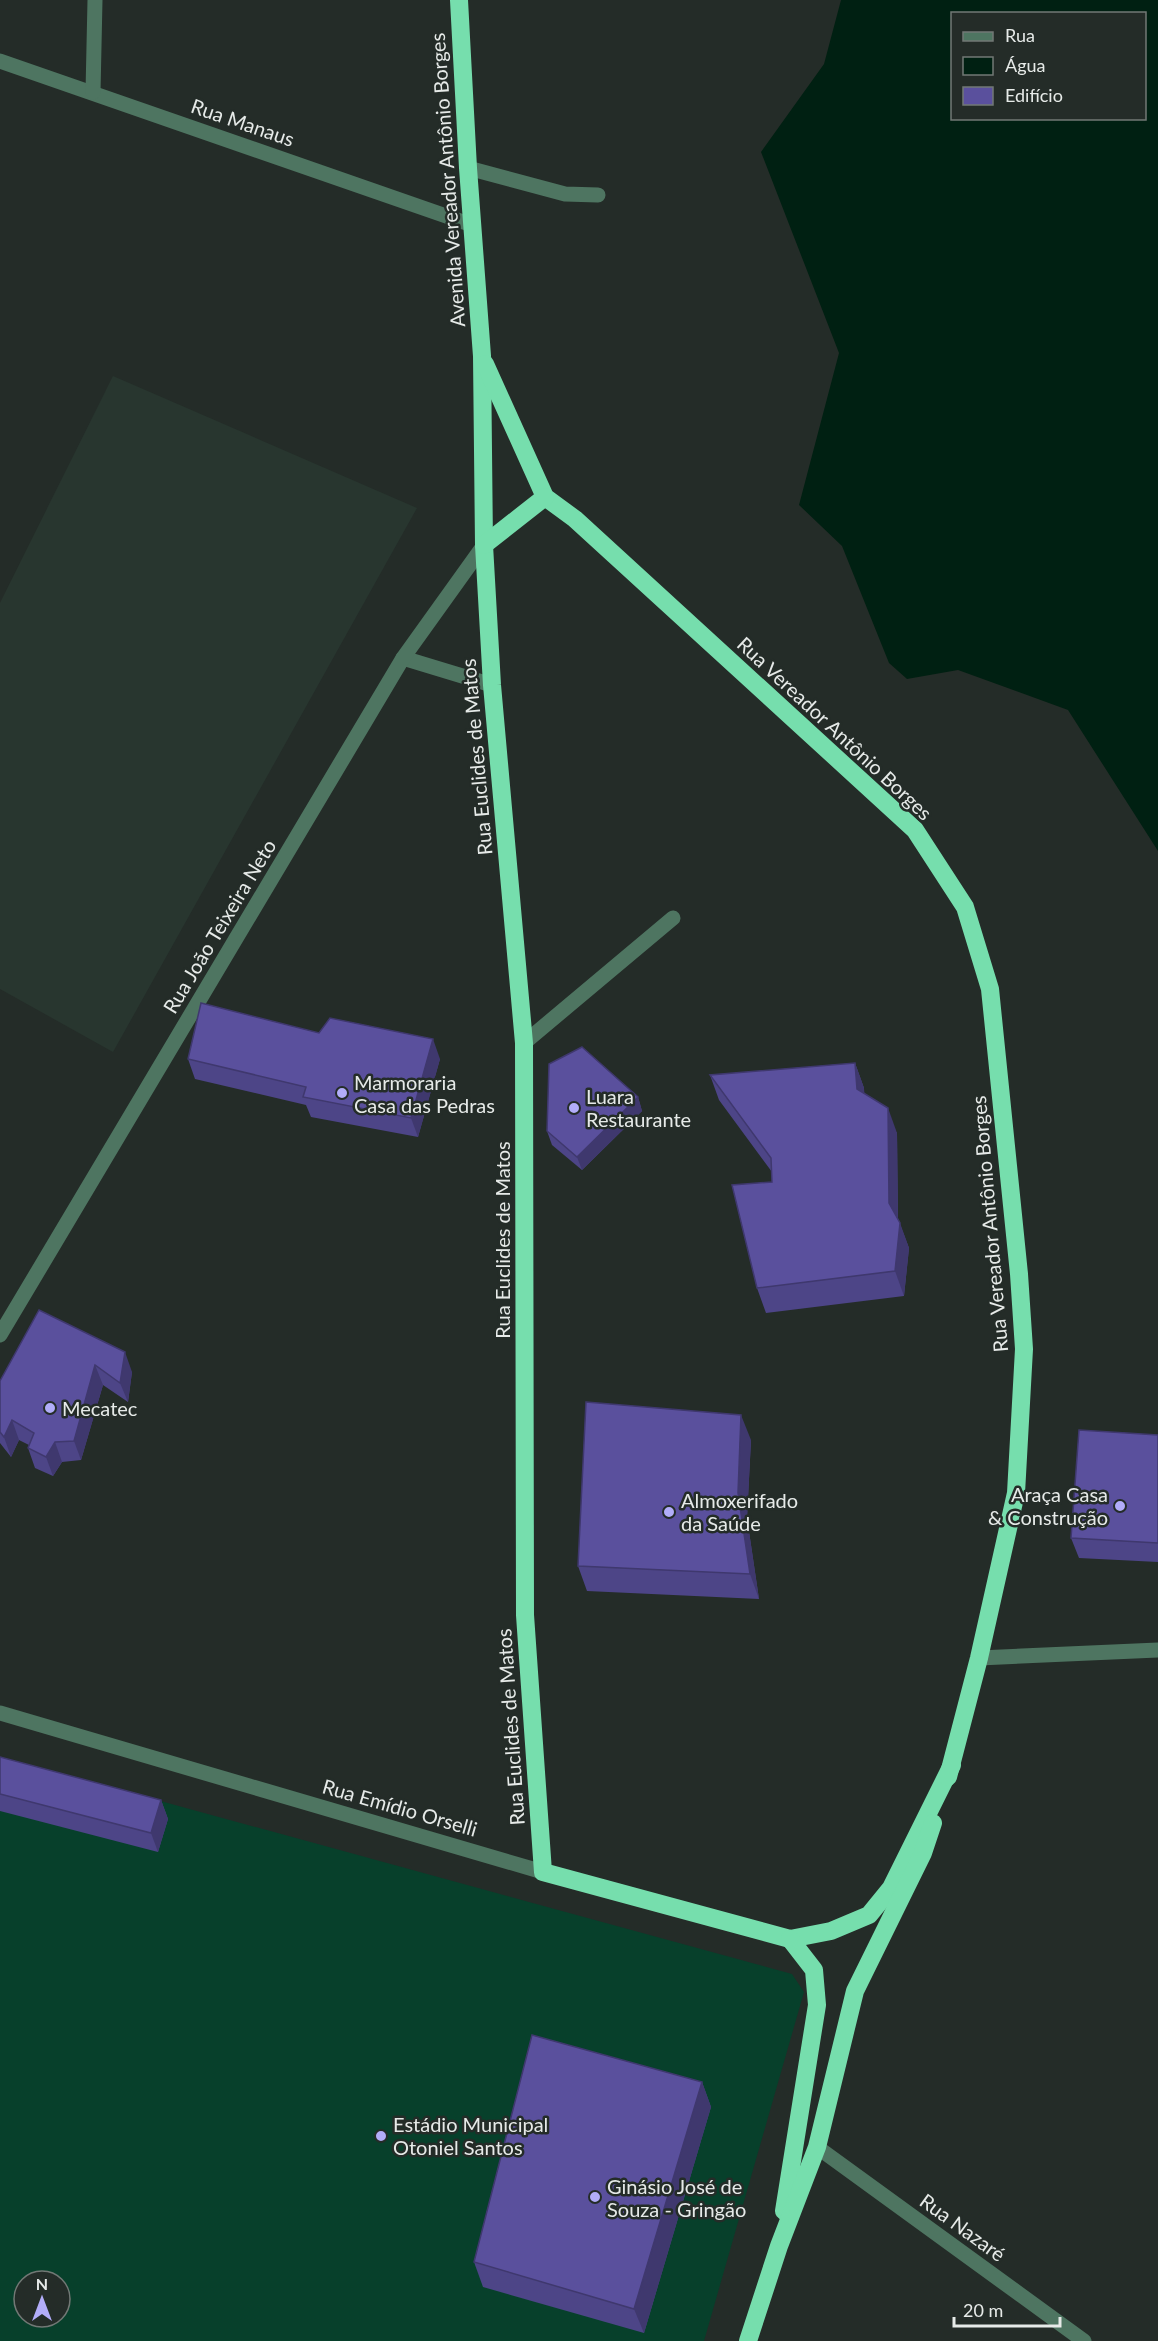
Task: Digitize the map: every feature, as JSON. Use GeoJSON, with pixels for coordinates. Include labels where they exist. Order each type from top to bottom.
{"type":"FeatureCollection","features":[{"type":"Feature","properties":{"kind":"highway","name":"Avenida Vereador Antônio Borges"},"geometry":{"type":"LineString","coordinates":[[459,0],[468,168],[482,356]]}},
{"type":"Feature","properties":{"kind":"highway","name":"Rua Vereador Antônio Borges"},"geometry":{"type":"LineString","coordinates":[[482,356],[545,497],[575,519],[915,830],[964,907],[990,989],[1019,1274],[1024,1349],[1016,1493],[952,1765],[923,1853],[855,1991],[817,2147],[779,2246],[748,2341]]}},
{"type":"Feature","properties":{"kind":"highway","name":"Rua Euclides de Matos"},"geometry":{"type":"LineString","coordinates":[[482,356],[484,545],[492,685],[524,1043],[525,1615],[543,1872]]}},
{"type":"Feature","properties":{"kind":"highway"},"geometry":{"type":"LineString","coordinates":[[484,545],[545,497]]}},
{"type":"Feature","properties":{"kind":"highway"},"geometry":{"type":"LineString","coordinates":[[790,1939],[831,1931],[869,1915],[891,1888],[952,1765]]}},
{"type":"Feature","properties":{"kind":"highway","name":"Rua Emídio Orselli"},"geometry":{"type":"LineString","coordinates":[[543,1872],[790,1939]]}},
{"type":"Feature","properties":{"kind":"highway","name":"Rua Vereador Antônio Borges"},"geometry":{"type":"LineString","coordinates":[[779,2246],[817,2005],[814,1970],[790,1939]]}},
{"type":"Feature","properties":{"kind":"street"},"geometry":{"type":"LineString","coordinates":[[93,92],[95,0]]}},
{"type":"Feature","properties":{"kind":"street","name":"Rua Manaus"},"geometry":{"type":"LineString","coordinates":[[0,61],[472,225]]}},
{"type":"Feature","properties":{"kind":"street"},"geometry":{"type":"LineString","coordinates":[[468,168],[565,194],[598,195]]}},
{"type":"Feature","properties":{"kind":"street","name":"Rua João Teixeira Neto"},"geometry":{"type":"LineString","coordinates":[[0,1335],[403,658],[484,545]]}},
{"type":"Feature","properties":{"kind":"street"},"geometry":{"type":"LineString","coordinates":[[403,658],[492,685]]}},
{"type":"Feature","properties":{"kind":"street"},"geometry":{"type":"LineString","coordinates":[[524,1043],[673,918]]}},
{"type":"Feature","properties":{"kind":"street"},"geometry":{"type":"LineString","coordinates":[[979,1658],[1158,1650]]}},
{"type":"Feature","properties":{"kind":"street","name":"Rua Emídio Orselli"},"geometry":{"type":"LineString","coordinates":[[0,1713],[543,1872]]}},
{"type":"Feature","properties":{"kind":"street","name":"Rua Nazaré"},"geometry":{"type":"LineString","coordinates":[[817,2147],[1084,2341]]}},
{"type":"Feature","properties":{"kind":"shaded area"},"geometry":{"type":"Polygon","coordinates":[[[113,376],[417,508],[113,1052],[0,989],[0,603],[113,376]]]}},
{"type":"Feature","properties":{"kind":"shaded area","name":"Estádio Municipal Otoniel Santos"},"geometry":{"type":"Polygon","coordinates":[[[0,1757],[792,1974],[804,1992],[704,2341],[0,2341],[0,1757]]]}},
{"type":"Feature","properties":{"kind":"water"},"geometry":{"type":"Polygon","coordinates":[[[841,0],[1158,0],[1158,851],[1068,710],[958,670],[907,679],[889,663],[842,546],[799,505],[839,353],[761,152],[824,64],[841,0]]]}},
{"type":"Feature","properties":{"kind":"building","name":"Marmoraria Casa das Pedras"},"geometry":{"type":"Polygon","coordinates":[[[201,1003],[319,1033],[330,1018],[433,1039],[411,1118],[303,1097],[306,1087],[188,1059],[201,1003]]]}},
{"type":"Feature","properties":{"kind":"building"},"geometry":{"type":"Polygon","coordinates":[[[582,1047],[638,1097],[577,1157],[547,1131],[549,1064],[582,1047]]]}},
{"type":"Feature","properties":{"kind":"building"},"geometry":{"type":"Polygon","coordinates":[[[855,1063],[857,1089],[888,1108],[889,1203],[900,1223],[895,1271],[757,1288],[732,1185],[772,1182],[771,1158],[710,1075],[855,1063]]]}},
{"type":"Feature","properties":{"kind":"building","name":"Mecatec"},"geometry":{"type":"Polygon","coordinates":[[[39,1310],[125,1352],[120,1383],[95,1365],[74,1441],[55,1442],[46,1457],[28,1448],[34,1433],[12,1420],[4,1437],[0,1432],[0,1381],[39,1310]]]}},
{"type":"Feature","properties":{"kind":"building","name":"Almoxerifado da Saúde"},"geometry":{"type":"Polygon","coordinates":[[[586,1402],[741,1415],[738,1493],[750,1574],[578,1566],[586,1402]]]}},
{"type":"Feature","properties":{"kind":"building","name":"Araça Casa & Construção"},"geometry":{"type":"Polygon","coordinates":[[[1079,1430],[1158,1435],[1158,1543],[1071,1538],[1079,1430]]]}},
{"type":"Feature","properties":{"kind":"building"},"geometry":{"type":"Polygon","coordinates":[[[0,1757],[161,1800],[151,1833],[0,1794],[0,1757]]]}},
{"type":"Feature","properties":{"kind":"building","name":"Ginásio José de Souza - Gringão"},"geometry":{"type":"Polygon","coordinates":[[[532,2035],[702,2082],[634,2309],[474,2262],[532,2035]]]}},
{"type":"Feature","properties":{"kind":"place","name":"Marmoraria Casa das Pedras"},"geometry":{"type":"Point","coordinates":[342,1093]}},
{"type":"Feature","properties":{"kind":"place","name":"Luara Restaurante"},"geometry":{"type":"Point","coordinates":[574,1108]}},
{"type":"Feature","properties":{"kind":"place","name":"Mecatec"},"geometry":{"type":"Point","coordinates":[50,1408]}},
{"type":"Feature","properties":{"kind":"place","name":"Araça Casa & Construção"},"geometry":{"type":"Point","coordinates":[1120,1506]}},
{"type":"Feature","properties":{"kind":"place","name":"Almoxerifado da Saúde"},"geometry":{"type":"Point","coordinates":[669,1512]}},
{"type":"Feature","properties":{"kind":"place","name":"Estádio Municipal Otoniel Santos"},"geometry":{"type":"Point","coordinates":[381,2136]}},
{"type":"Feature","properties":{"kind":"place","name":"Ginásio José de Souza - Gringão"},"geometry":{"type":"Point","coordinates":[595,2197]}}]}
